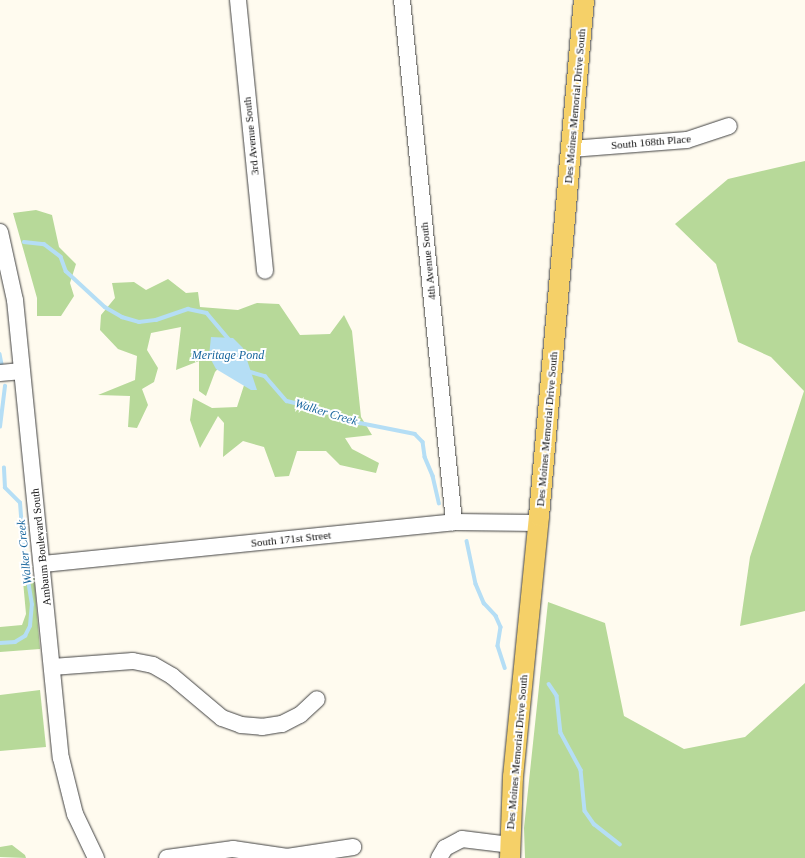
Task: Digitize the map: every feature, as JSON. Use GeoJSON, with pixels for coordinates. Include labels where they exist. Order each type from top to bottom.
{"type":"FeatureCollection","features":[{"type":"Feature","properties":{"kind":"main road","name":"Des Moines Memorial Drive South"},"geometry":{"type":"LineString","coordinates":[[510,852],[513,777],[538,523],[584,0]]}},
{"type":"Feature","properties":{"kind":"street","name":"3rd Avenue South"},"geometry":{"type":"LineString","coordinates":[[238,0],[265,271]]}},
{"type":"Feature","properties":{"kind":"street","name":"4th Avenue South"},"geometry":{"type":"LineString","coordinates":[[402,0],[454,522]]}},
{"type":"Feature","properties":{"kind":"street","name":"South 168th Place"},"geometry":{"type":"LineString","coordinates":[[571,149],[687,140],[729,126]]}},
{"type":"Feature","properties":{"kind":"street","name":"Ambaum Boulevard South"},"geometry":{"type":"LineString","coordinates":[[0,232],[12,277],[44,564],[52,668],[66,783],[75,814],[96,858]]}},
{"type":"Feature","properties":{"kind":"street"},"geometry":{"type":"LineString","coordinates":[[0,373],[22,370]]}},
{"type":"Feature","properties":{"kind":"street","name":"South 171st Street"},"geometry":{"type":"LineString","coordinates":[[44,564],[454,522],[538,523]]}},
{"type":"Feature","properties":{"kind":"street"},"geometry":{"type":"LineString","coordinates":[[52,668],[133,661],[153,665],[172,676],[222,718],[241,725],[262,727],[282,724],[300,715],[317,699]]}},
{"type":"Feature","properties":{"kind":"street"},"geometry":{"type":"LineString","coordinates":[[440,858],[445,848],[462,839],[510,852]]}},
{"type":"Feature","properties":{"kind":"street"},"geometry":{"type":"LineString","coordinates":[[168,858],[233,849],[287,857],[353,847]]}},
{"type":"Feature","properties":{"kind":"green space"},"geometry":{"type":"Polygon","coordinates":[[[805,161],[805,611],[740,626],[750,557],[804,391],[771,357],[738,342],[716,264],[675,224],[728,179],[805,161]]]}},
{"type":"Feature","properties":{"kind":"green space"},"geometry":{"type":"Polygon","coordinates":[[[36,210],[52,215],[59,247],[76,264],[70,283],[74,296],[61,316],[37,316],[37,298],[13,213],[36,210]]]}},
{"type":"Feature","properties":{"kind":"green space"},"geometry":{"type":"Polygon","coordinates":[[[168,279],[186,293],[198,292],[200,307],[238,310],[257,303],[279,304],[300,335],[330,334],[344,315],[352,331],[361,417],[372,435],[345,438],[352,449],[379,463],[376,473],[340,465],[326,451],[297,451],[289,476],[275,477],[264,447],[243,441],[223,457],[224,423],[218,416],[200,448],[190,420],[193,398],[212,408],[237,407],[246,379],[231,354],[215,372],[206,396],[199,391],[199,361],[176,370],[181,327],[151,333],[147,350],[158,368],[154,382],[142,389],[148,405],[137,428],[128,427],[130,396],[98,395],[135,380],[137,356],[118,349],[100,330],[101,315],[115,298],[112,283],[134,282],[146,290],[168,279]]]}},
{"type":"Feature","properties":{"kind":"green space"},"geometry":{"type":"Polygon","coordinates":[[[34,578],[40,649],[0,652],[0,627],[22,625],[26,614],[23,581],[34,578]]]}},
{"type":"Feature","properties":{"kind":"green space"},"geometry":{"type":"Polygon","coordinates":[[[548,602],[605,623],[624,716],[684,749],[745,737],[805,683],[805,858],[525,858],[524,828],[548,602]]]}},
{"type":"Feature","properties":{"kind":"green space"},"geometry":{"type":"Polygon","coordinates":[[[40,690],[46,747],[0,751],[0,695],[40,690]]]}},
{"type":"Feature","properties":{"kind":"green space"},"geometry":{"type":"Polygon","coordinates":[[[12,845],[25,855],[26,858],[0,857],[0,847],[12,845]]]}},
{"type":"Feature","properties":{"kind":"water","name":"Meritage Pond"},"geometry":{"type":"Polygon","coordinates":[[[211,337],[233,338],[243,348],[257,390],[251,390],[216,369],[209,356],[211,337]]]}},
{"type":"Feature","properties":{"kind":"waterway","name":"Walker Creek"},"geometry":{"type":"LineString","coordinates":[[24,242],[44,244],[61,257],[66,271],[105,307],[122,317],[139,322],[156,320],[188,309],[207,313],[230,340]]}},
{"type":"Feature","properties":{"kind":"waterway","name":"Walker Creek"},"geometry":{"type":"LineString","coordinates":[[0,354],[2,364]]}},
{"type":"Feature","properties":{"kind":"waterway","name":"Walker Creek"},"geometry":{"type":"LineString","coordinates":[[247,371],[265,376],[287,401],[331,412],[360,423],[415,434],[423,442],[425,457],[433,476],[439,503]]}},
{"type":"Feature","properties":{"kind":"waterway","name":"Walker Creek"},"geometry":{"type":"LineString","coordinates":[[0,427],[5,386]]}},
{"type":"Feature","properties":{"kind":"waterway","name":"Walker Creek"},"geometry":{"type":"LineString","coordinates":[[0,643],[15,642],[25,636],[30,626],[32,605],[24,556],[20,503],[5,488],[4,468]]}},
{"type":"Feature","properties":{"kind":"waterway","name":"Walker Creek"},"geometry":{"type":"LineString","coordinates":[[467,541],[476,584],[484,603],[496,616],[501,627],[498,646],[505,668]]}},
{"type":"Feature","properties":{"kind":"waterway","name":"Walker Creek"},"geometry":{"type":"LineString","coordinates":[[549,684],[557,696],[561,733],[581,770],[585,811],[594,824],[620,844]]}}]}
